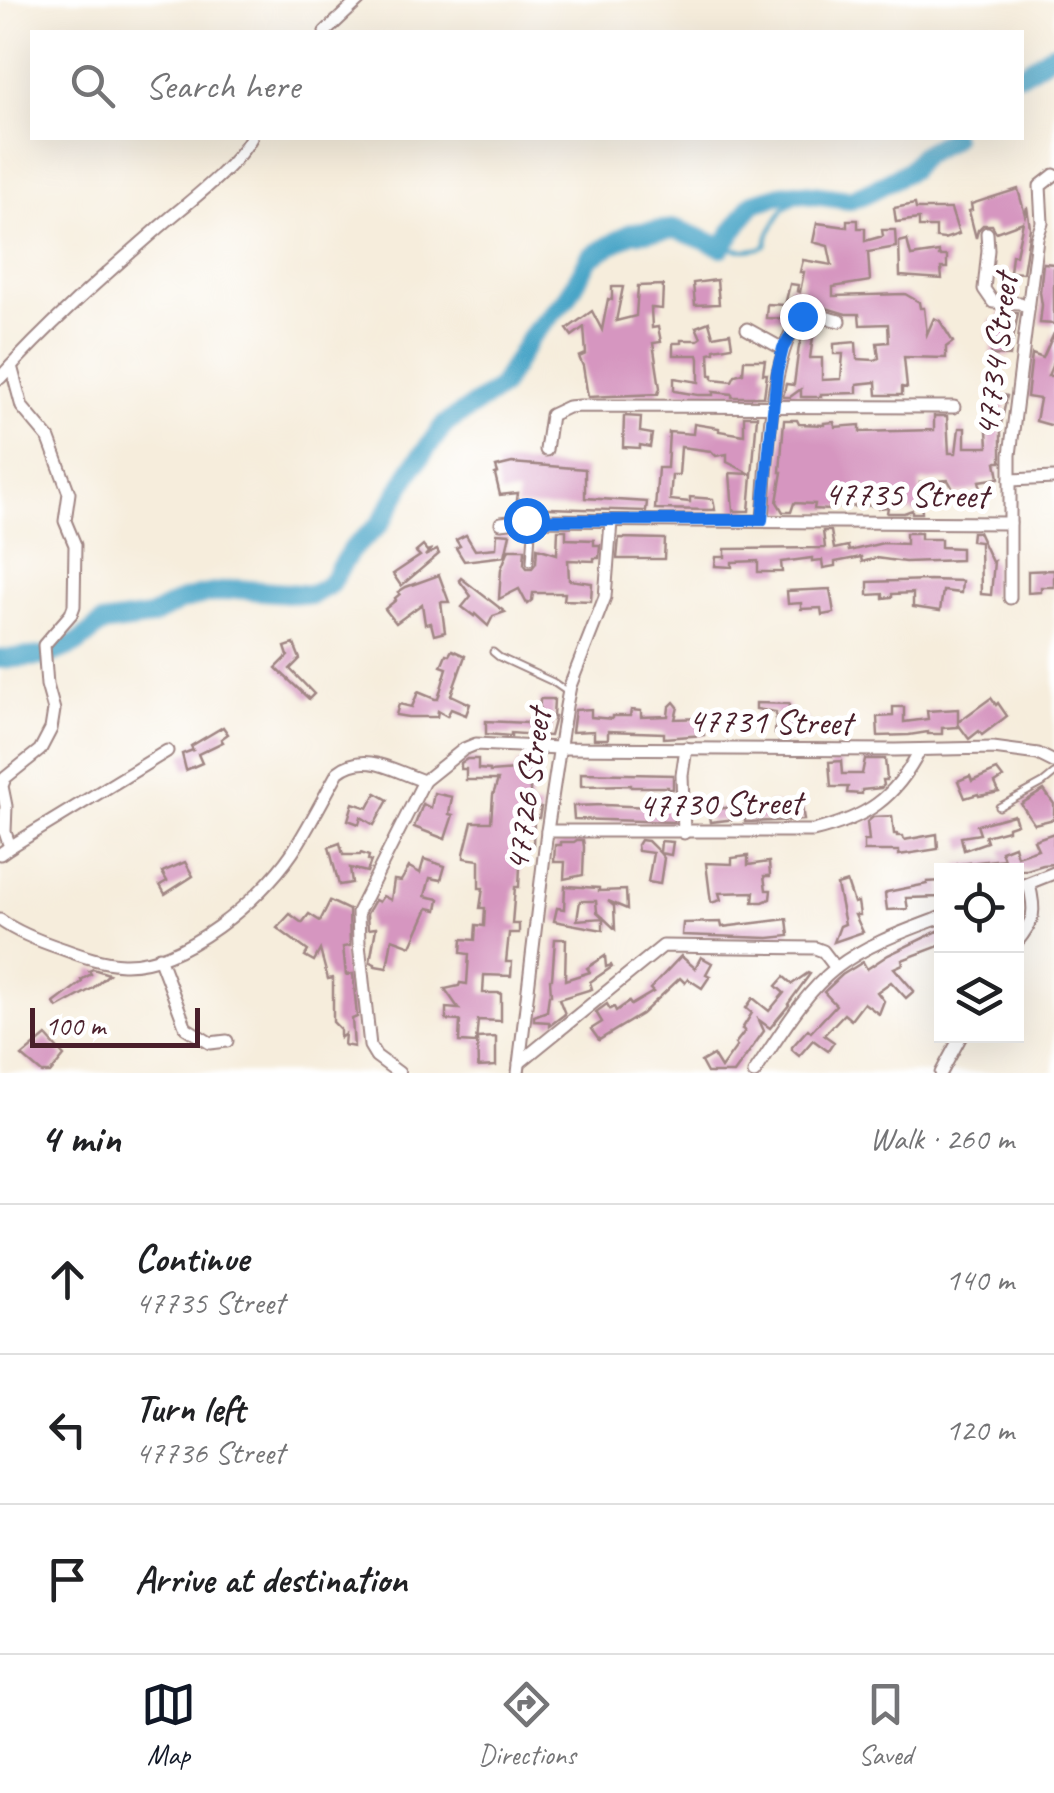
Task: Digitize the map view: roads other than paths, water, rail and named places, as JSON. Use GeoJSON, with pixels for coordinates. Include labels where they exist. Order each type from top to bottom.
{"type":"FeatureCollection","features":[{"type":"Feature","properties":{"kind":"street"},"geometry":{"type":"LineString","coordinates":[[327,30],[359,0]]}},
{"type":"Feature","properties":{"kind":"street"},"geometry":{"type":"LineString","coordinates":[[0,378],[118,264],[211,183],[249,140]]}},
{"type":"Feature","properties":{"kind":"street","name":"47734 Street"},"geometry":{"type":"LineString","coordinates":[[1010,598],[1013,426],[1042,222],[1035,190],[1054,175]]}},
{"type":"Feature","properties":{"kind":"street"},"geometry":{"type":"LineString","coordinates":[[988,233],[984,289],[993,302],[1020,303],[1028,308]]}},
{"type":"Feature","properties":{"kind":"street"},"geometry":{"type":"LineString","coordinates":[[762,520],[783,348],[798,318],[805,313],[840,321]]}},
{"type":"Feature","properties":{"kind":"street"},"geometry":{"type":"LineString","coordinates":[[747,329],[783,348]]}},
{"type":"Feature","properties":{"kind":"street"},"geometry":{"type":"LineString","coordinates":[[5,850],[6,806],[2,786],[8,775],[40,750],[52,729],[54,710],[47,685],[44,646],[74,606],[74,545],[65,521],[69,494],[49,439],[22,407],[11,366]]}},
{"type":"Feature","properties":{"kind":"street"},"geometry":{"type":"LineString","coordinates":[[546,450],[551,415],[568,407],[954,407]]}},
{"type":"Feature","properties":{"kind":"street"},"geometry":{"type":"LineString","coordinates":[[1010,480],[1054,478]]}},
{"type":"Feature","properties":{"kind":"street","name":"47735 Street"},"geometry":{"type":"LineString","coordinates":[[501,524],[511,520],[1010,522]]}},
{"type":"Feature","properties":{"kind":"street","name":"47726 Street"},"geometry":{"type":"LineString","coordinates":[[518,1068],[568,693],[605,596],[611,522]]}},
{"type":"Feature","properties":{"kind":"street","name":"47731 Street"},"geometry":{"type":"LineString","coordinates":[[424,781],[476,744],[559,748],[1005,750],[1038,754],[1054,762]]}},
{"type":"Feature","properties":{"kind":"street"},"geometry":{"type":"LineString","coordinates":[[684,833],[682,775],[686,748]]}},
{"type":"Feature","properties":{"kind":"street","name":"47730 Street"},"geometry":{"type":"LineString","coordinates":[[547,831],[813,831],[854,819],[878,805],[908,774],[920,750]]}},
{"type":"Feature","properties":{"kind":"street"},"geometry":{"type":"LineString","coordinates":[[5,850],[167,752]]}},
{"type":"Feature","properties":{"kind":"street"},"geometry":{"type":"LineString","coordinates":[[0,920],[52,946],[91,959],[123,964],[159,957],[197,940],[256,895],[292,854],[344,767],[367,761],[424,781],[358,912],[370,1046],[376,1056],[399,1073]]}},
{"type":"Feature","properties":{"kind":"street"},"geometry":{"type":"LineString","coordinates":[[1024,885],[1054,873]]}},
{"type":"Feature","properties":{"kind":"street"},"geometry":{"type":"LineString","coordinates":[[1024,890],[1034,912],[1024,932]]}},
{"type":"Feature","properties":{"kind":"street"},"geometry":{"type":"LineString","coordinates":[[754,1073],[797,1010],[836,968],[864,949],[934,920]]}},
{"type":"Feature","properties":{"kind":"street"},"geometry":{"type":"LineString","coordinates":[[518,1068],[663,946],[815,948],[823,951],[836,968]]}},
{"type":"Feature","properties":{"kind":"street"},"geometry":{"type":"LineString","coordinates":[[159,957],[186,1028],[210,1042],[227,1041]]}},
{"type":"Feature","properties":{"kind":"street"},"geometry":{"type":"LineString","coordinates":[[941,1073],[957,1043]]}},
{"type":"Feature","properties":{"kind":"lane"},"geometry":{"type":"LineString","coordinates":[[530,562],[532,532],[542,520]]}},
{"type":"Feature","properties":{"kind":"lane"},"geometry":{"type":"LineString","coordinates":[[493,652],[568,693]]}},
{"type":"Feature","properties":{"kind":"lane"},"geometry":{"type":"LineString","coordinates":[[999,808],[1054,774]]}},
{"type":"Feature","properties":{"kind":"waterway"},"geometry":{"type":"LineString","coordinates":[[1024,73],[1054,53]]}},
{"type":"Feature","properties":{"kind":"waterway"},"geometry":{"type":"LineString","coordinates":[[0,659],[45,656],[79,642],[101,624],[150,617],[180,601],[203,595],[237,589],[312,595],[329,585],[351,550],[380,524],[413,467],[444,425],[500,388],[532,335],[567,298],[590,257],[631,233],[676,229],[722,247],[753,203],[797,193],[850,200],[910,170],[922,155],[948,140]]}},
{"type":"Feature","properties":{"kind":"waterway"},"geometry":{"type":"LineString","coordinates":[[722,247],[744,250],[766,246],[784,208],[807,196]]}}]}
